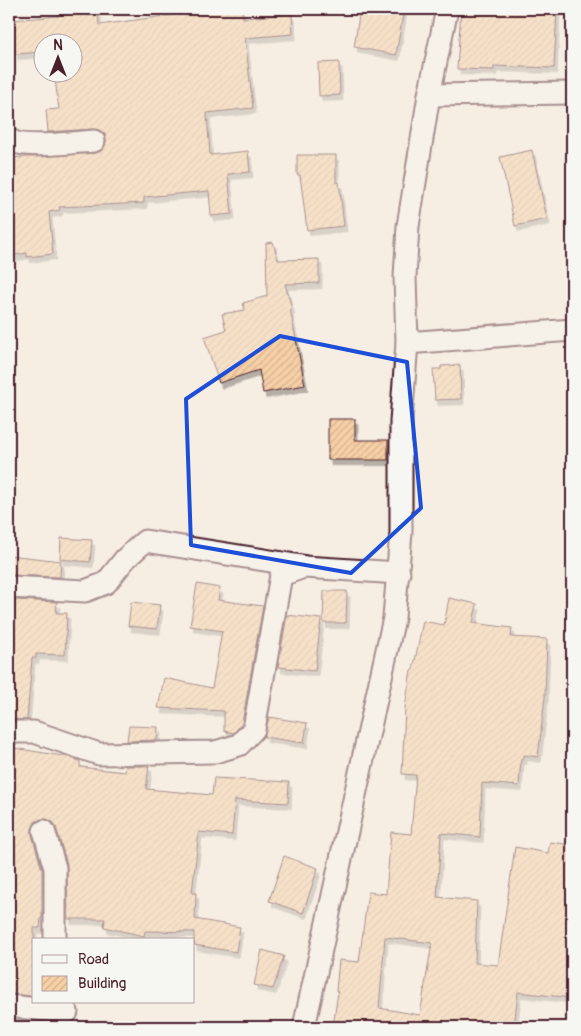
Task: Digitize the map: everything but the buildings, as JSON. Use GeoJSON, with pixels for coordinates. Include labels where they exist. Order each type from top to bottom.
{"type":"FeatureCollection","features":[{"type":"Feature","properties":{"kind":"street"},"geometry":{"type":"LineString","coordinates":[[304,1027],[394,618],[401,532],[401,421],[407,343],[405,277],[408,226],[429,95],[447,9]]}},
{"type":"Feature","properties":{"kind":"street"},"geometry":{"type":"LineString","coordinates":[[429,95],[572,93]]}},
{"type":"Feature","properties":{"kind":"street"},"geometry":{"type":"LineString","coordinates":[[9,139],[13,143],[31,145],[94,141]]}},
{"type":"Feature","properties":{"kind":"street"},"geometry":{"type":"LineString","coordinates":[[407,343],[572,330]]}},
{"type":"Feature","properties":{"kind":"street"},"geometry":{"type":"LineString","coordinates":[[9,587],[85,590],[106,583],[125,559],[145,541],[304,567],[399,573]]}},
{"type":"Feature","properties":{"kind":"street"},"geometry":{"type":"LineString","coordinates":[[9,732],[34,732],[99,754],[215,752],[240,745],[254,729],[282,575],[304,567]]}},
{"type":"Feature","properties":{"kind":"street"},"geometry":{"type":"LineString","coordinates":[[44,831],[55,868],[55,938]]}},
{"type":"Feature","properties":{"kind":"street"},"geometry":{"type":"LineString","coordinates":[[9,1006],[66,1014]]}},
{"type":"Feature","properties":{"kind":"highlighted area"},"geometry":{"type":"Polygon","coordinates":[[[280,336],[407,362],[421,508],[351,573],[191,545],[186,399],[280,336]]]}}]}
